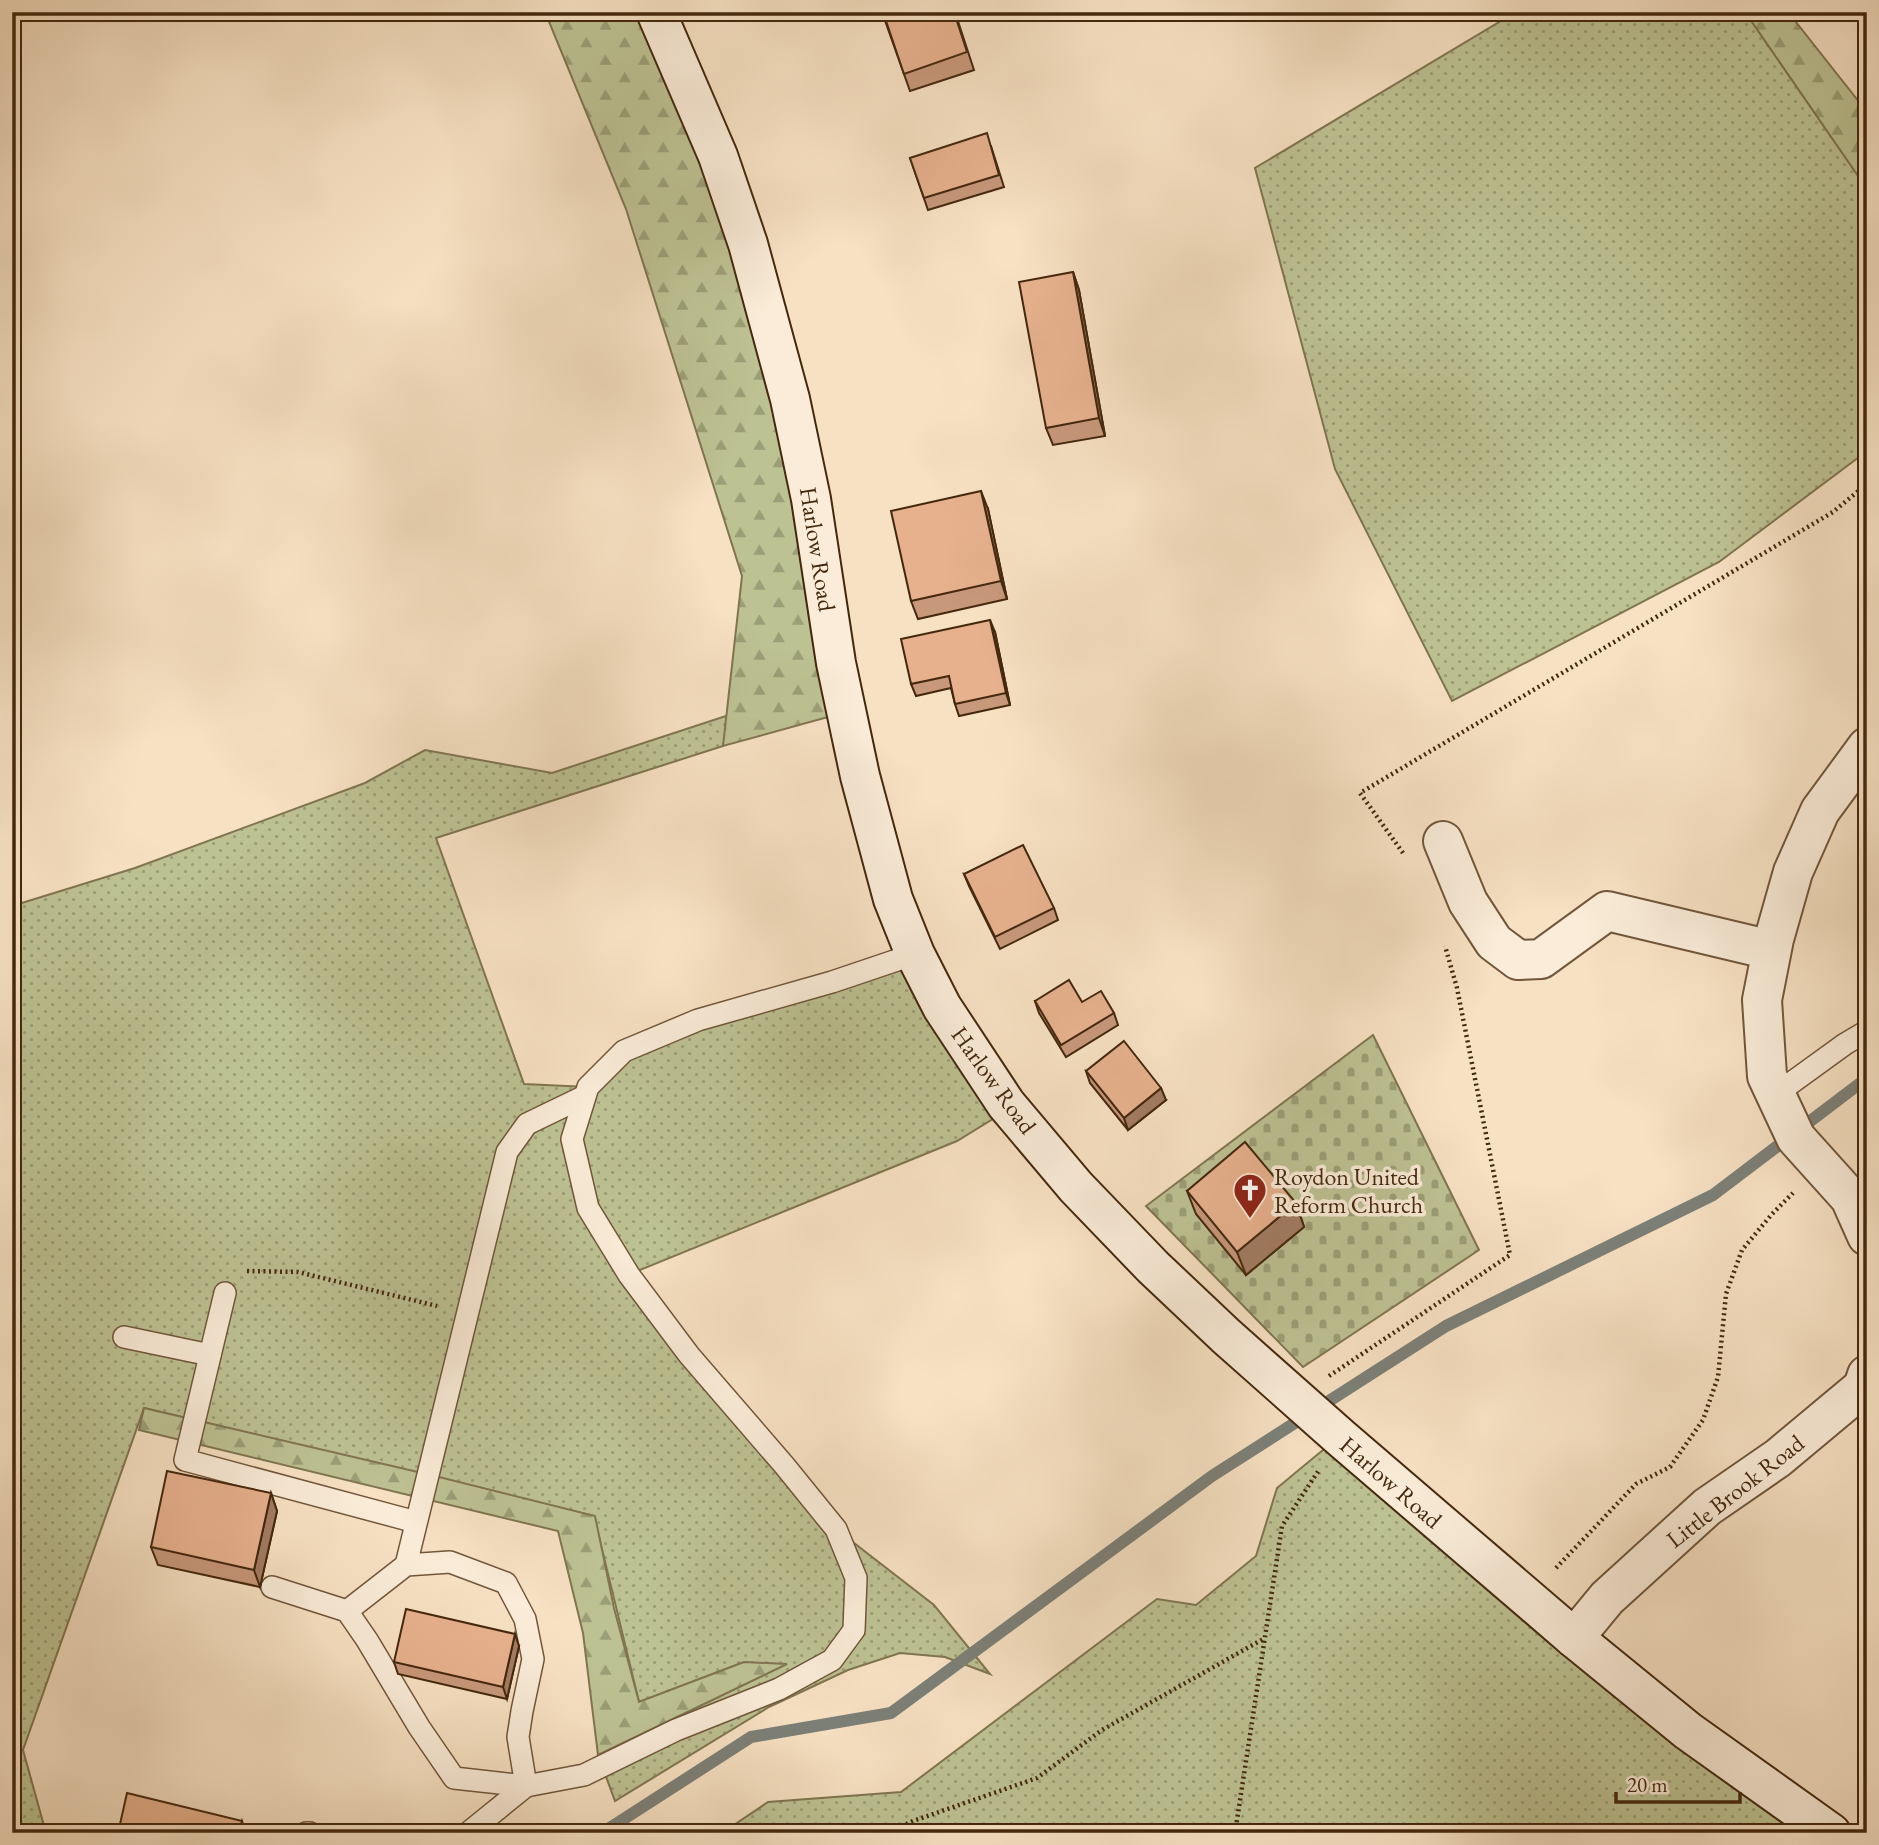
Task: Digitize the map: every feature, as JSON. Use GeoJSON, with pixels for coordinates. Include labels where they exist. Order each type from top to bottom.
{"type":"FeatureCollection","features":[{"type":"Feature","properties":{"kind":"street","name":"Harlow Road"},"geometry":{"type":"LineString","coordinates":[[656,12],[719,156],[748,244],[790,399],[811,499],[836,663],[860,776],[893,900],[915,954],[942,1007],[1006,1104],[1076,1187],[1153,1267],[1226,1336],[1340,1438],[1574,1638],[1688,1731],[1831,1833]]}},
{"type":"Feature","properties":{"kind":"street"},"geometry":{"type":"LineString","coordinates":[[1867,747],[1820,811],[1793,872],[1762,1000],[1767,1076],[1796,1138],[1850,1198],[1867,1236]]}},
{"type":"Feature","properties":{"kind":"street"},"geometry":{"type":"LineString","coordinates":[[1443,841],[1468,902],[1494,942],[1518,960],[1541,959],[1607,911],[1772,950]]}},
{"type":"Feature","properties":{"kind":"street","name":"Little Brook Road"},"geometry":{"type":"LineString","coordinates":[[1574,1638],[1607,1598],[1707,1507],[1778,1458],[1863,1387],[1867,1375]]}},
{"type":"Feature","properties":{"kind":"lane"},"geometry":{"type":"LineString","coordinates":[[272,1587],[347,1611],[454,1778],[526,1786],[584,1775],[676,1730],[779,1689],[832,1660],[854,1630],[856,1578],[836,1529],[677,1339],[629,1275],[588,1208],[572,1139],[588,1087],[624,1051],[698,1020],[831,982],[915,954]]}},
{"type":"Feature","properties":{"kind":"lane"},"geometry":{"type":"LineString","coordinates":[[1776,1094],[1867,1031]]}},
{"type":"Feature","properties":{"kind":"lane"},"geometry":{"type":"LineString","coordinates":[[405,1565],[507,1152],[527,1124],[585,1096]]}},
{"type":"Feature","properties":{"kind":"lane"},"geometry":{"type":"LineString","coordinates":[[225,1293],[185,1460],[416,1522]]}},
{"type":"Feature","properties":{"kind":"lane"},"geometry":{"type":"LineString","coordinates":[[124,1337],[210,1355]]}},
{"type":"Feature","properties":{"kind":"lane"},"geometry":{"type":"LineString","coordinates":[[347,1611],[405,1565],[450,1562],[506,1583],[525,1619],[533,1659],[518,1737],[526,1786]]}},
{"type":"Feature","properties":{"kind":"lane"},"geometry":{"type":"LineString","coordinates":[[468,1833],[526,1786]]}},
{"type":"Feature","properties":{"kind":"path"},"geometry":{"type":"LineString","coordinates":[[1528,1598],[1636,1484],[1670,1467],[1703,1420],[1718,1377],[1727,1294],[1742,1250],[1772,1214],[1821,1166]]}},
{"type":"Feature","properties":{"kind":"path"},"geometry":{"type":"LineString","coordinates":[[225,1293],[242,1271],[298,1272],[467,1313]]}},
{"type":"Feature","properties":{"kind":"path"},"geometry":{"type":"LineString","coordinates":[[1235,1833],[1282,1526],[1340,1438]]}},
{"type":"Feature","properties":{"kind":"path"},"geometry":{"type":"LineString","coordinates":[[886,1833],[1037,1778],[1102,1730],[1265,1638]]}},
{"type":"Feature","properties":{"kind":"green space"},"geometry":{"type":"Polygon","coordinates":[[[545,12],[652,12],[748,244],[846,712],[723,746],[742,576],[626,209],[545,12]]]}},
{"type":"Feature","properties":{"kind":"green space"},"geometry":{"type":"Polygon","coordinates":[[[1516,12],[1746,12],[1867,186],[1867,451],[1719,562],[1452,701],[1335,469],[1255,168],[1516,12]]]}},
{"type":"Feature","properties":{"kind":"green space"},"geometry":{"type":"Polygon","coordinates":[[[1745,12],[1788,12],[1867,112],[1867,189],[1745,12]]]}},
{"type":"Feature","properties":{"kind":"green space"},"geometry":{"type":"Polygon","coordinates":[[[729,715],[723,746],[436,838],[524,1084],[588,1087],[624,1051],[832,982],[901,947],[1001,1114],[957,1141],[630,1274],[836,1529],[934,1605],[990,1674],[945,1657],[900,1653],[848,1670],[769,1707],[615,1801],[598,1755],[768,1673],[744,1662],[639,1702],[594,1516],[144,1408],[23,1750],[46,1833],[12,1833],[12,906],[135,868],[365,783],[425,750],[552,773],[729,715]]]}},
{"type":"Feature","properties":{"kind":"green space"},"geometry":{"type":"Polygon","coordinates":[[[1373,1035],[1479,1250],[1303,1367],[1146,1206],[1373,1035]]]}},
{"type":"Feature","properties":{"kind":"green space"},"geometry":{"type":"Polygon","coordinates":[[[144,1408],[595,1516],[614,1608],[639,1702],[744,1662],[787,1664],[598,1755],[583,1633],[558,1531],[139,1430],[144,1408]]]}},
{"type":"Feature","properties":{"kind":"green space"},"geometry":{"type":"Polygon","coordinates":[[[1335,1440],[1663,1728],[1795,1833],[722,1833],[768,1802],[901,1792],[1157,1599],[1196,1605],[1256,1556],[1277,1488],[1335,1440]]]}},
{"type":"Feature","properties":{"kind":"building"},"geometry":{"type":"Polygon","coordinates":[[[883,12],[954,12],[967,52],[904,74],[883,12]]]}},
{"type":"Feature","properties":{"kind":"building"},"geometry":{"type":"Polygon","coordinates":[[[987,133],[999,175],[924,198],[910,158],[987,133]]]}},
{"type":"Feature","properties":{"kind":"building"},"geometry":{"type":"Polygon","coordinates":[[[1073,272],[1099,418],[1046,428],[1019,282],[1073,272]]]}},
{"type":"Feature","properties":{"kind":"building"},"geometry":{"type":"Polygon","coordinates":[[[981,491],[1001,581],[911,601],[891,511],[981,491]]]}},
{"type":"Feature","properties":{"kind":"building"},"geometry":{"type":"Polygon","coordinates":[[[990,620],[1006,693],[955,704],[949,676],[911,684],[901,639],[990,620]]]}},
{"type":"Feature","properties":{"kind":"building"},"geometry":{"type":"Polygon","coordinates":[[[1023,845],[1054,908],[995,937],[964,874],[1023,845]]]}},
{"type":"Feature","properties":{"kind":"building"},"geometry":{"type":"Polygon","coordinates":[[[1069,980],[1082,1002],[1101,991],[1114,1013],[1061,1045],[1035,1001],[1069,980]]]}},
{"type":"Feature","properties":{"kind":"building"},"geometry":{"type":"Polygon","coordinates":[[[1124,1041],[1161,1088],[1124,1118],[1086,1071],[1124,1041]]]}},
{"type":"Feature","properties":{"kind":"building","name":"Roydon United Reform Church"},"geometry":{"type":"Polygon","coordinates":[[[1245,1142],[1296,1203],[1237,1252],[1187,1191],[1245,1142]]]}},
{"type":"Feature","properties":{"kind":"building"},"geometry":{"type":"Polygon","coordinates":[[[167,1471],[271,1493],[254,1570],[151,1547],[167,1471]]]}},
{"type":"Feature","properties":{"kind":"building"},"geometry":{"type":"Polygon","coordinates":[[[406,1609],[515,1634],[503,1687],[394,1662],[406,1609]]]}},
{"type":"Feature","properties":{"kind":"building"},"geometry":{"type":"Polygon","coordinates":[[[127,1793],[242,1821],[239,1833],[118,1833],[127,1793]]]}},
{"type":"Feature","properties":{"kind":"waterway"},"geometry":{"type":"LineString","coordinates":[[602,1833],[751,1737],[891,1713],[1212,1476],[1446,1326],[1713,1195],[1867,1078]]}},
{"type":"Feature","properties":{"kind":"place","name":"Roydon United Reform Church"},"geometry":{"type":"Point","coordinates":[1250,1220]}}]}
